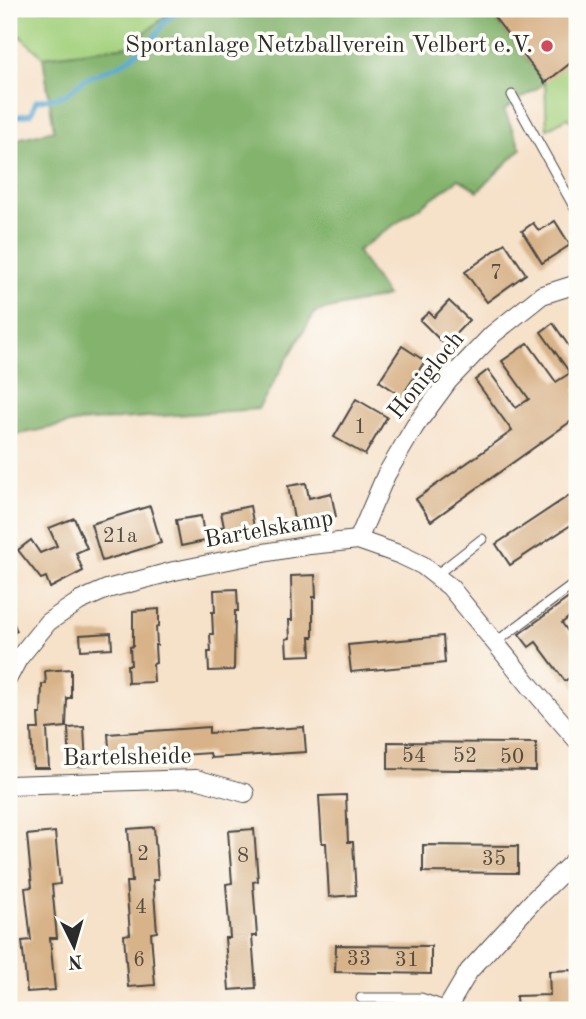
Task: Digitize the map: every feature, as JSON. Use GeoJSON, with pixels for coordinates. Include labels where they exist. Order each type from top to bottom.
{"type":"FeatureCollection","features":[{"type":"Feature","properties":{"kind":"street","name":"Honigloch"},"geometry":{"type":"LineString","coordinates":[[358,540],[386,475],[415,426],[449,380],[493,334],[542,295],[577,284]]}},
{"type":"Feature","properties":{"kind":"street","name":"Bartelskamp"},"geometry":{"type":"LineString","coordinates":[[9,676],[18,659],[48,622],[80,601],[107,589],[174,571],[310,545],[358,540],[401,555],[436,575],[462,599],[531,687],[577,740]]}},
{"type":"Feature","properties":{"kind":"street","name":"Bartelsheide"},"geometry":{"type":"LineString","coordinates":[[9,785],[196,779],[246,793]]}},
{"type":"Feature","properties":{"kind":"street"},"geometry":{"type":"LineString","coordinates":[[447,1009],[469,971],[524,909],[577,858]]}},
{"type":"Feature","properties":{"kind":"lane"},"geometry":{"type":"LineString","coordinates":[[512,95],[577,212]]}},
{"type":"Feature","properties":{"kind":"lane"},"geometry":{"type":"LineString","coordinates":[[436,575],[481,539]]}},
{"type":"Feature","properties":{"kind":"lane"},"geometry":{"type":"LineString","coordinates":[[496,642],[577,582]]}},
{"type":"Feature","properties":{"kind":"lane"},"geometry":{"type":"LineString","coordinates":[[361,998],[421,999],[447,1009]]}},
{"type":"Feature","properties":{"kind":"green space"},"geometry":{"type":"Polygon","coordinates":[[[9,9],[175,9],[128,46],[43,57],[20,36],[9,40],[9,9]]]}},
{"type":"Feature","properties":{"kind":"green space"},"geometry":{"type":"Polygon","coordinates":[[[175,9],[488,9],[545,83],[504,110],[521,149],[478,191],[459,179],[357,251],[387,296],[315,312],[258,409],[79,422],[9,436],[9,141],[54,130],[43,57],[128,46],[175,9]]]}},
{"type":"Feature","properties":{"kind":"green space","name":"Sportanlage Netzballverein Velbert e.V."},"geometry":{"type":"Polygon","coordinates":[[[488,9],[577,9],[577,125],[567,118],[547,129],[545,83],[488,9]]]}},
{"type":"Feature","properties":{"kind":"building","name":"Sportanlage Netzballverein Velbert e.V."},"geometry":{"type":"Polygon","coordinates":[[[488,9],[577,9],[577,58],[545,83],[488,9]]]}},
{"type":"Feature","properties":{"kind":"building"},"geometry":{"type":"Polygon","coordinates":[[[555,221],[570,245],[542,263],[522,231],[533,223],[539,231],[555,221]]]}},
{"type":"Feature","properties":{"kind":"building"},"geometry":{"type":"Polygon","coordinates":[[[505,243],[526,274],[487,302],[465,272],[505,243]]]}},
{"type":"Feature","properties":{"kind":"building"},"geometry":{"type":"Polygon","coordinates":[[[449,301],[469,320],[445,345],[420,320],[429,312],[434,317],[449,301]]]}},
{"type":"Feature","properties":{"kind":"building"},"geometry":{"type":"Polygon","coordinates":[[[553,323],[577,358],[577,388],[574,390],[577,394],[577,417],[431,521],[416,499],[512,431],[475,380],[488,370],[516,408],[529,399],[502,361],[528,343],[556,382],[570,373],[541,332],[553,323]]]}},
{"type":"Feature","properties":{"kind":"building"},"geometry":{"type":"Polygon","coordinates":[[[402,346],[425,361],[402,396],[379,381],[402,346]]]}},
{"type":"Feature","properties":{"kind":"building"},"geometry":{"type":"Polygon","coordinates":[[[356,399],[387,417],[365,455],[334,437],[356,399]]]}},
{"type":"Feature","properties":{"kind":"building"},"geometry":{"type":"Polygon","coordinates":[[[306,483],[309,498],[331,493],[336,517],[295,525],[288,486],[306,483]]]}},
{"type":"Feature","properties":{"kind":"building"},"geometry":{"type":"Polygon","coordinates":[[[577,494],[577,521],[510,565],[496,544],[570,495],[572,498],[577,494]]]}},
{"type":"Feature","properties":{"kind":"building"},"geometry":{"type":"Polygon","coordinates":[[[150,506],[161,543],[102,561],[91,524],[150,506]]]}},
{"type":"Feature","properties":{"kind":"building"},"geometry":{"type":"Polygon","coordinates":[[[250,506],[255,532],[223,542],[221,512],[250,506]]]}},
{"type":"Feature","properties":{"kind":"building"},"geometry":{"type":"Polygon","coordinates":[[[201,516],[205,541],[181,546],[176,520],[201,516]]]}},
{"type":"Feature","properties":{"kind":"building"},"geometry":{"type":"Polygon","coordinates":[[[74,518],[87,548],[76,553],[83,571],[50,588],[46,577],[41,579],[18,550],[31,540],[40,553],[57,546],[49,528],[74,518]]]}},
{"type":"Feature","properties":{"kind":"building"},"geometry":{"type":"Polygon","coordinates":[[[315,575],[311,655],[287,656],[286,639],[290,638],[289,620],[292,620],[291,576],[315,575]]]}},
{"type":"Feature","properties":{"kind":"building"},"geometry":{"type":"Polygon","coordinates":[[[237,589],[234,670],[209,671],[208,652],[211,652],[210,634],[213,634],[212,612],[215,612],[214,590],[237,589]]]}},
{"type":"Feature","properties":{"kind":"building"},"geometry":{"type":"Polygon","coordinates":[[[577,592],[577,611],[562,623],[577,644],[577,690],[569,678],[565,681],[536,642],[529,647],[519,634],[577,592]]]}},
{"type":"Feature","properties":{"kind":"building"},"geometry":{"type":"Polygon","coordinates":[[[159,609],[156,663],[153,664],[154,682],[128,683],[127,665],[131,665],[130,647],[133,646],[133,611],[159,609]]]}},
{"type":"Feature","properties":{"kind":"building"},"geometry":{"type":"Polygon","coordinates":[[[9,613],[17,631],[9,635],[9,613]]]}},
{"type":"Feature","properties":{"kind":"building"},"geometry":{"type":"Polygon","coordinates":[[[111,633],[112,648],[81,650],[80,635],[111,633]]]}},
{"type":"Feature","properties":{"kind":"building"},"geometry":{"type":"Polygon","coordinates":[[[443,636],[445,663],[351,672],[348,645],[443,636]]]}},
{"type":"Feature","properties":{"kind":"building"},"geometry":{"type":"Polygon","coordinates":[[[71,669],[71,698],[67,698],[66,727],[47,729],[49,768],[33,768],[31,729],[39,729],[38,714],[41,714],[42,684],[46,684],[45,671],[71,669]]]}},
{"type":"Feature","properties":{"kind":"building"},"geometry":{"type":"Polygon","coordinates":[[[84,727],[86,766],[70,767],[68,728],[84,727]]]}},
{"type":"Feature","properties":{"kind":"building"},"geometry":{"type":"Polygon","coordinates":[[[209,727],[209,733],[304,727],[306,752],[211,758],[210,753],[110,760],[108,734],[209,727]]]}},
{"type":"Feature","properties":{"kind":"building"},"geometry":{"type":"Polygon","coordinates":[[[388,742],[536,743],[536,771],[388,769],[388,742]]]}},
{"type":"Feature","properties":{"kind":"building"},"geometry":{"type":"Polygon","coordinates":[[[346,795],[348,842],[353,842],[356,895],[329,897],[326,843],[322,843],[319,796],[346,795]]]}},
{"type":"Feature","properties":{"kind":"building"},"geometry":{"type":"Polygon","coordinates":[[[154,827],[158,880],[153,880],[157,932],[151,933],[155,985],[128,987],[124,935],[130,934],[126,882],[132,882],[128,829],[154,827]]]}},
{"type":"Feature","properties":{"kind":"building"},"geometry":{"type":"Polygon","coordinates":[[[254,829],[258,881],[253,882],[257,936],[252,936],[256,988],[229,990],[225,938],[230,938],[226,884],[232,883],[228,831],[254,829]]]}},
{"type":"Feature","properties":{"kind":"building"},"geometry":{"type":"Polygon","coordinates":[[[55,832],[60,884],[52,885],[57,938],[50,938],[55,990],[27,992],[22,941],[31,940],[25,888],[32,887],[27,835],[55,832]]]}},
{"type":"Feature","properties":{"kind":"building"},"geometry":{"type":"Polygon","coordinates":[[[423,845],[518,846],[518,873],[423,872],[423,845]]]}},
{"type":"Feature","properties":{"kind":"building"},"geometry":{"type":"Polygon","coordinates":[[[336,945],[431,946],[431,974],[335,972],[336,945]]]}},
{"type":"Feature","properties":{"kind":"building"},"geometry":{"type":"Polygon","coordinates":[[[573,970],[575,1010],[517,1010],[516,996],[550,995],[549,971],[573,970]]]}},
{"type":"Feature","properties":{"kind":"waterway"},"geometry":{"type":"LineString","coordinates":[[9,118],[31,114],[36,101],[65,95],[85,79],[123,63],[151,42],[165,21],[184,9]]}},
{"type":"Feature","properties":{"kind":"place","name":"Sportanlage Netzballverein Velbert e.V."},"geometry":{"type":"Point","coordinates":[547,46]}}]}
